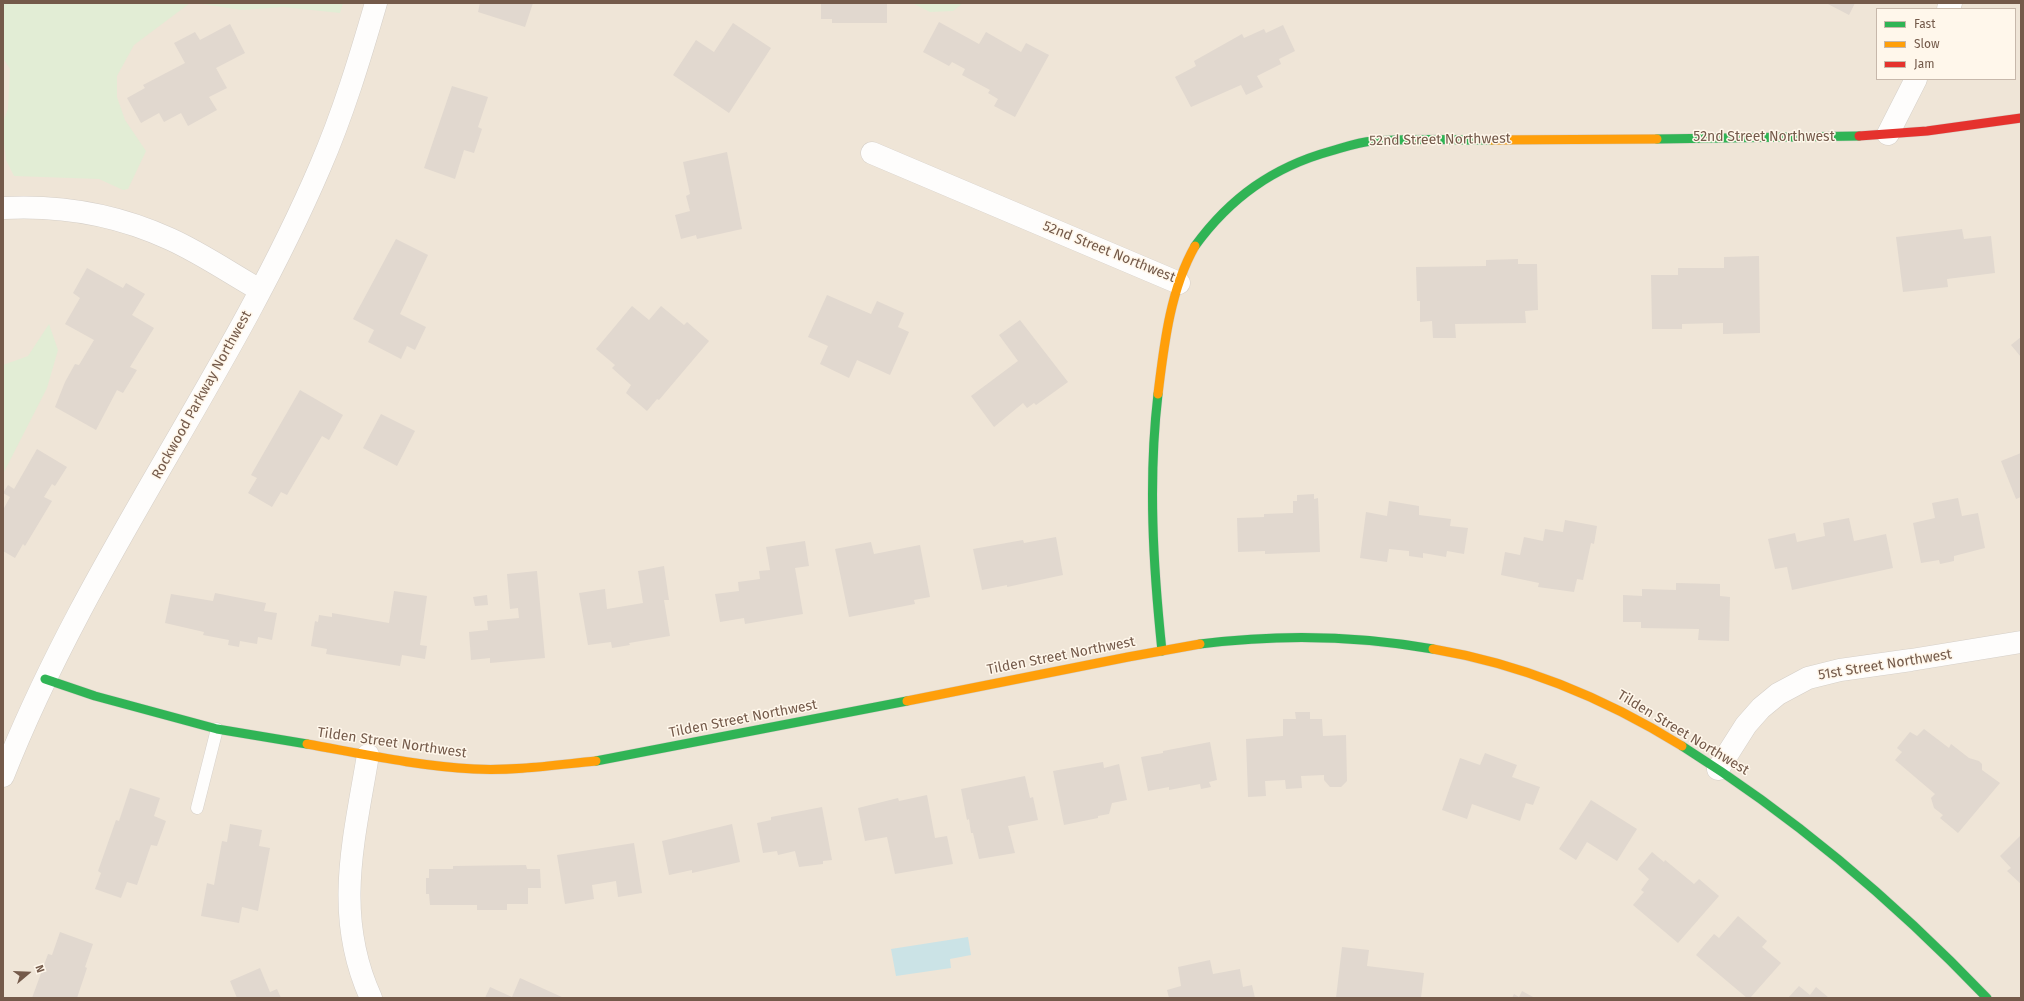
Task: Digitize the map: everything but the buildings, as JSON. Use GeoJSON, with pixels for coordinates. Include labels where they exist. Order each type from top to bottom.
{"type":"FeatureCollection","features":[{"type":"Feature","properties":{"kind":"street","name":"Rockwood Parkway Northwest"},"geometry":{"type":"LineString","coordinates":[[3,776],[22,727],[73,623],[218,367],[260,290],[307,196],[350,90],[376,3]]}},
{"type":"Feature","properties":{"kind":"street"},"geometry":{"type":"LineString","coordinates":[[1888,134],[1915,80]]}},
{"type":"Feature","properties":{"kind":"street","name":"52nd Street Northwest"},"geometry":{"type":"LineString","coordinates":[[872,153],[1179,283],[1189,258],[1203,235],[1219,215],[1239,198],[1263,180],[1292,164],[1324,152],[1356,143],[1389,140],[1708,137],[1764,139],[1888,134],[1958,127],[2021,118]]}},
{"type":"Feature","properties":{"kind":"street"},"geometry":{"type":"LineString","coordinates":[[3,208],[37,207],[71,210],[100,215],[144,228],[184,246],[260,290]]}},
{"type":"Feature","properties":{"kind":"street"},"geometry":{"type":"LineString","coordinates":[[1162,651],[1153,553],[1151,482],[1154,426],[1161,371],[1179,283]]}},
{"type":"Feature","properties":{"kind":"street","name":"Tilden Street Northwest"},"geometry":{"type":"LineString","coordinates":[[45,679],[95,696],[217,729],[434,766],[496,769],[538,768],[610,760],[1162,651],[1256,638],[1294,637],[1392,642],[1452,652],[1540,676],[1595,698],[1651,727],[1718,769],[1805,831],[1860,876],[1930,939],[1987,998]]}},
{"type":"Feature","properties":{"kind":"street","name":"51st Street Northwest"},"geometry":{"type":"LineString","coordinates":[[1718,769],[1746,725],[1761,708],[1778,694],[1808,678],[1840,670],[2021,642]]}},
{"type":"Feature","properties":{"kind":"street"},"geometry":{"type":"LineString","coordinates":[[368,755],[350,872],[348,899],[349,921],[355,953],[371,998]]}},
{"type":"Feature","properties":{"kind":"lane"},"geometry":{"type":"LineString","coordinates":[[197,808],[217,729]]}},
{"type":"Feature","properties":{"kind":"shaded area"},"geometry":{"type":"Polygon","coordinates":[[[3,3],[2021,3],[2021,998],[3,998],[3,3]]]}},
{"type":"Feature","properties":{"kind":"green space"},"geometry":{"type":"Polygon","coordinates":[[[3,3],[190,3],[134,45],[117,76],[117,97],[125,120],[146,151],[128,189],[123,190],[99,179],[14,176],[6,160],[3,135],[3,122],[8,109],[10,69],[3,58],[3,3]]]}},
{"type":"Feature","properties":{"kind":"green space"},"geometry":{"type":"Polygon","coordinates":[[[195,3],[343,3],[340,13],[283,7],[242,10],[195,3]]]}},
{"type":"Feature","properties":{"kind":"green space"},"geometry":{"type":"Polygon","coordinates":[[[912,3],[963,3],[953,11],[930,12],[912,3]]]}},
{"type":"Feature","properties":{"kind":"green space"},"geometry":{"type":"Polygon","coordinates":[[[49,324],[58,350],[47,388],[3,474],[3,365],[28,356],[49,324]]]}},
{"type":"Feature","properties":{"kind":"water"},"geometry":{"type":"Polygon","coordinates":[[[968,937],[971,955],[950,959],[951,968],[896,976],[891,949],[968,937]]]}},
{"type":"Feature","properties":{"kind":"traffic: fast"},"geometry":{"type":"LineString","coordinates":[[1657,139],[1859,136]]}},
{"type":"Feature","properties":{"kind":"traffic: fast"},"geometry":{"type":"LineString","coordinates":[[1195,246],[1223,213],[1254,186],[1272,175],[1310,158],[1362,142],[1417,139],[1491,140]]}},
{"type":"Feature","properties":{"kind":"traffic: fast"},"geometry":{"type":"LineString","coordinates":[[1158,394],[1152,490],[1154,555],[1162,651]]}},
{"type":"Feature","properties":{"kind":"traffic: fast"},"geometry":{"type":"LineString","coordinates":[[1200,644],[1287,637],[1375,641],[1433,649]]}},
{"type":"Feature","properties":{"kind":"traffic: fast"},"geometry":{"type":"LineString","coordinates":[[45,679],[95,696],[217,729],[307,744]]}},
{"type":"Feature","properties":{"kind":"traffic: fast"},"geometry":{"type":"LineString","coordinates":[[596,761],[907,701]]}},
{"type":"Feature","properties":{"kind":"traffic: fast"},"geometry":{"type":"LineString","coordinates":[[1682,746],[1724,773],[1764,802],[1842,863],[1916,928],[1987,998]]}},
{"type":"Feature","properties":{"kind":"traffic: slow"},"geometry":{"type":"LineString","coordinates":[[1491,140],[1657,139]]}},
{"type":"Feature","properties":{"kind":"traffic: slow"},"geometry":{"type":"LineString","coordinates":[[1158,394],[1169,318],[1186,263],[1195,246]]}},
{"type":"Feature","properties":{"kind":"traffic: slow"},"geometry":{"type":"LineString","coordinates":[[907,701],[1200,644]]}},
{"type":"Feature","properties":{"kind":"traffic: slow"},"geometry":{"type":"LineString","coordinates":[[1433,649],[1499,664],[1562,685],[1623,713],[1682,746]]}},
{"type":"Feature","properties":{"kind":"traffic: slow"},"geometry":{"type":"LineString","coordinates":[[307,744],[370,756],[474,769],[520,768],[596,761]]}},
{"type":"Feature","properties":{"kind":"traffic: jam"},"geometry":{"type":"LineString","coordinates":[[1859,136],[1927,131],[2021,118]]}}]}
